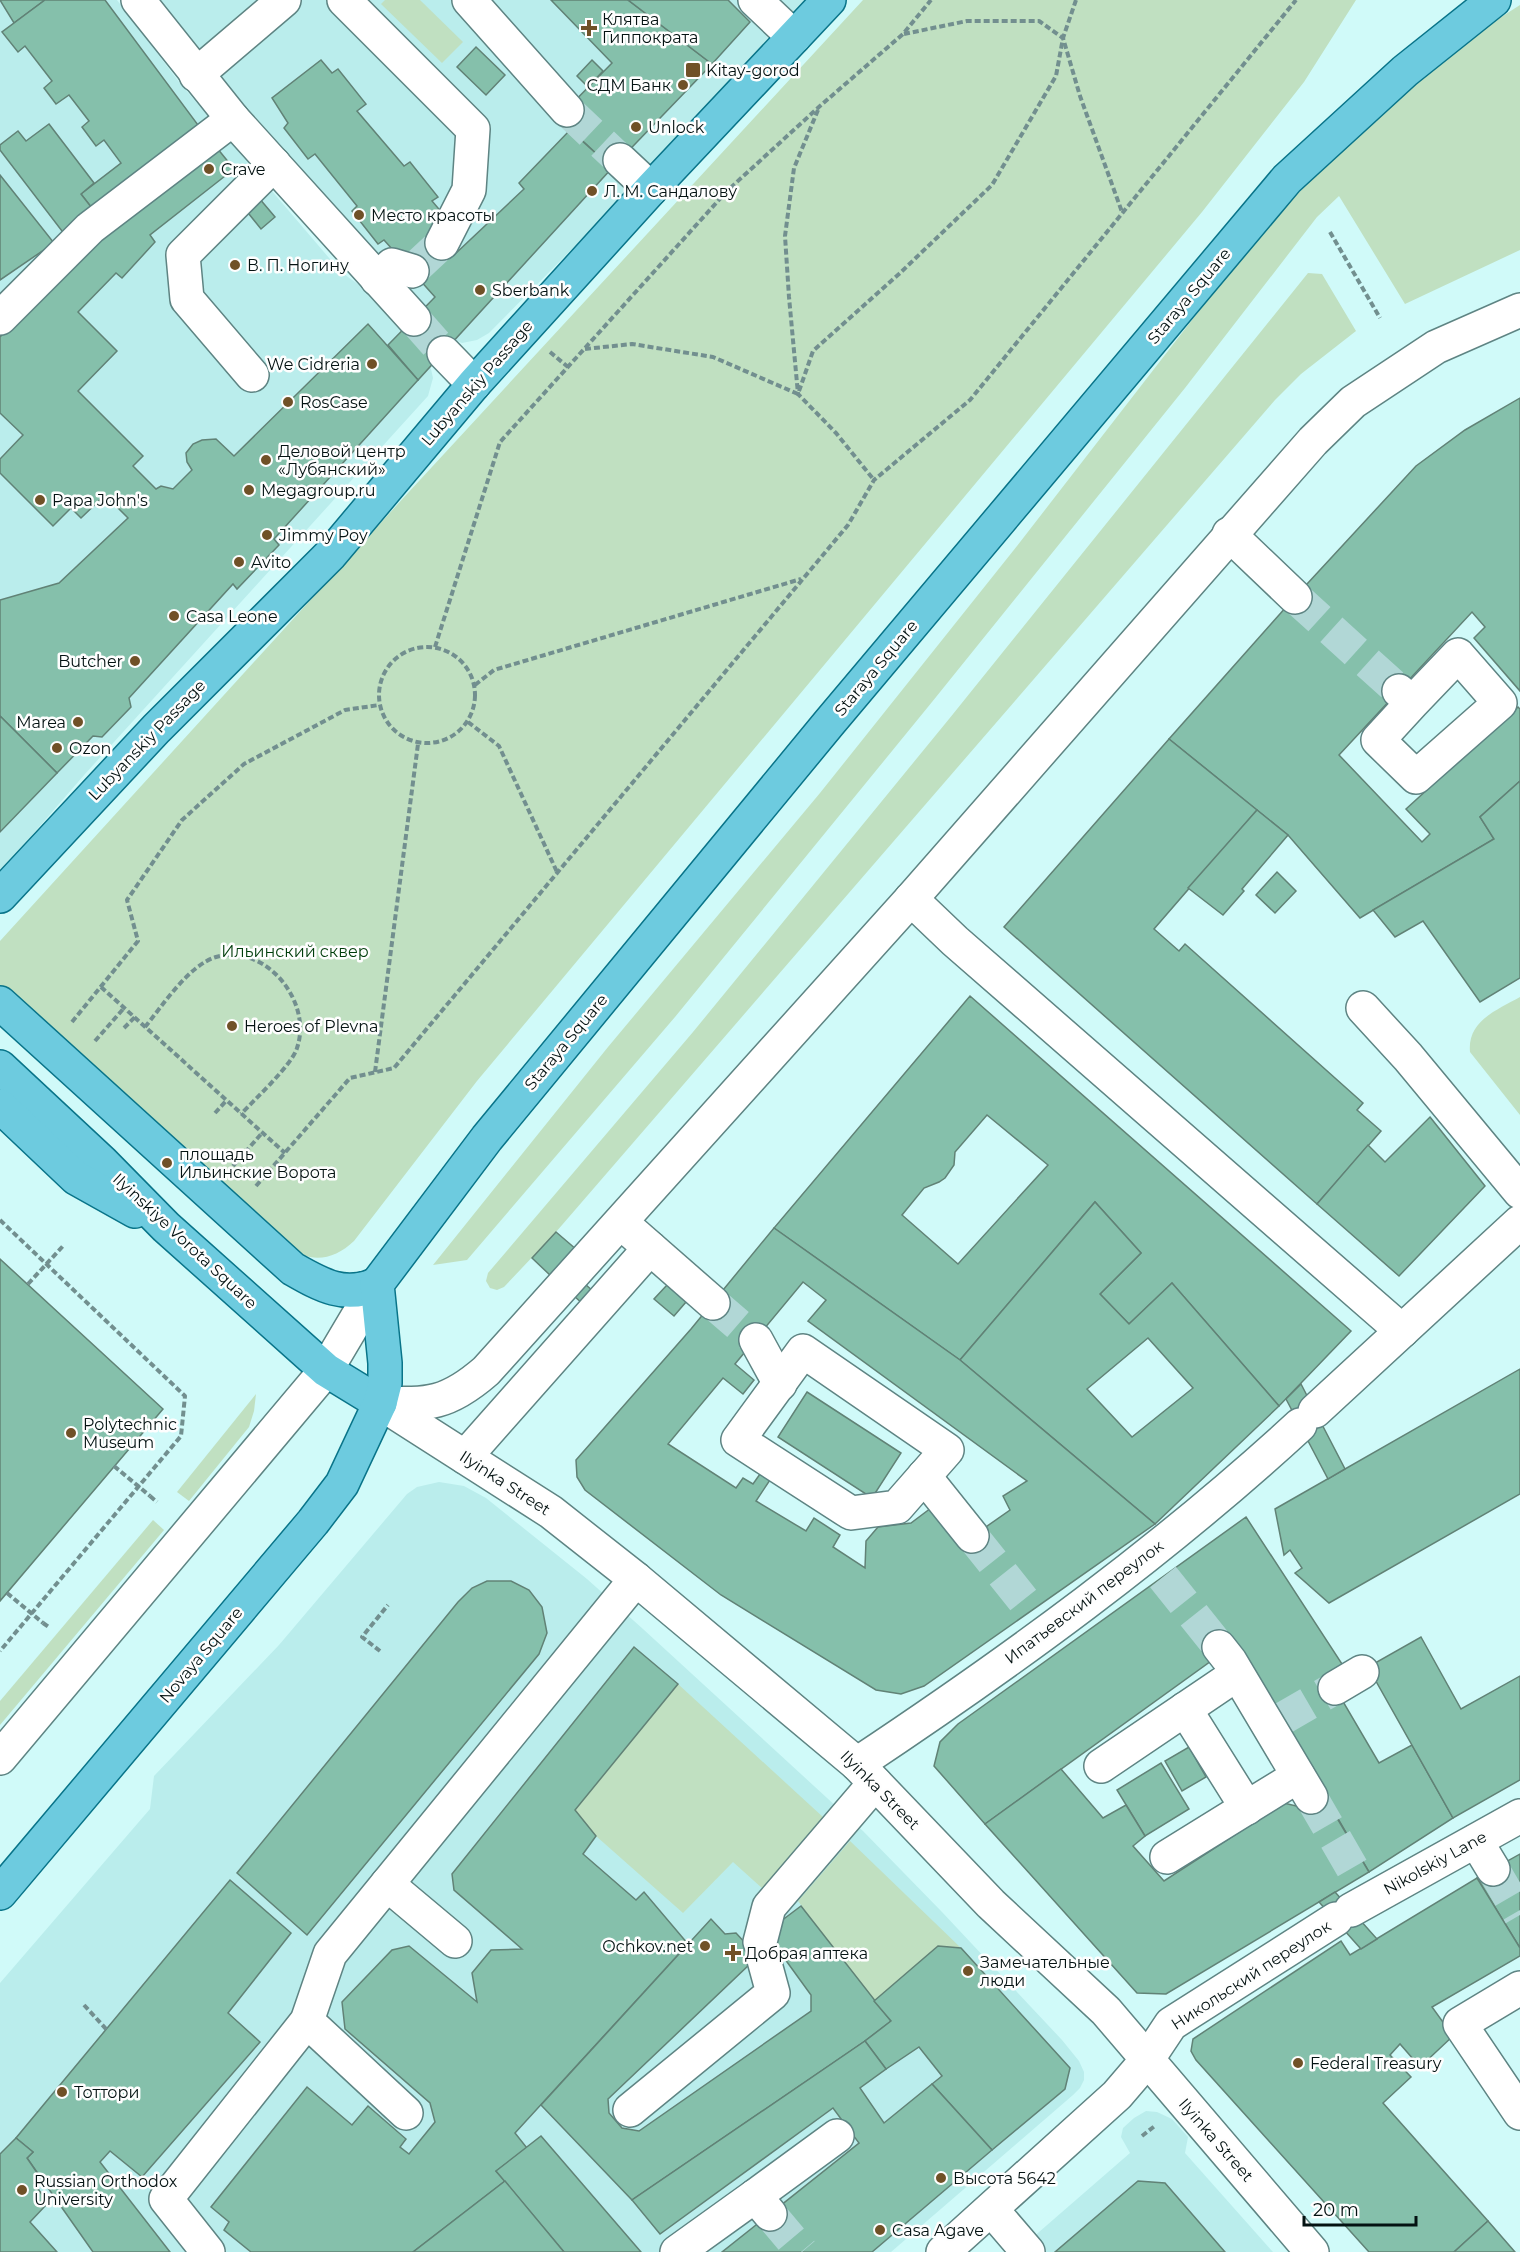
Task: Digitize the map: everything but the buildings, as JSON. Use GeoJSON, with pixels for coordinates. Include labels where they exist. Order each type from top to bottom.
{"type":"FeatureCollection","features":[{"type":"Feature","properties":{"kind":"main road","name":"Lubyanskiy Passage"},"geometry":{"type":"LineString","coordinates":[[0,896],[156,729],[331,554],[474,384],[651,189],[830,0]]}},
{"type":"Feature","properties":{"kind":"main road","name":"Staraya Square"},"geometry":{"type":"LineString","coordinates":[[377,1284],[487,1138],[822,732],[1287,179],[1405,71],[1494,0]]}},
{"type":"Feature","properties":{"kind":"main road"},"geometry":{"type":"LineString","coordinates":[[0,1004],[293,1269],[316,1282],[340,1290],[362,1291],[377,1284],[385,1364],[385,1383],[380,1403]]}},
{"type":"Feature","properties":{"kind":"main road","name":"Ilyinskiye Vorota Square"},"geometry":{"type":"LineString","coordinates":[[0,1067],[102,1162],[166,1227],[326,1370],[380,1403]]}},
{"type":"Feature","properties":{"kind":"main road"},"geometry":{"type":"LineString","coordinates":[[0,1106],[76,1178],[166,1227]]}},
{"type":"Feature","properties":{"kind":"main road","name":"Novaya Square"},"geometry":{"type":"LineString","coordinates":[[0,1893],[313,1522],[342,1484],[380,1403]]}},
{"type":"Feature","properties":{"kind":"street"},"geometry":{"type":"LineString","coordinates":[[138,0],[196,75],[233,118],[414,319]]}},
{"type":"Feature","properties":{"kind":"street"},"geometry":{"type":"LineString","coordinates":[[196,75],[284,0]]}},
{"type":"Feature","properties":{"kind":"street"},"geometry":{"type":"LineString","coordinates":[[344,0],[472,129],[469,190],[442,243]]}},
{"type":"Feature","properties":{"kind":"street"},"geometry":{"type":"LineString","coordinates":[[469,0],[567,110]]}},
{"type":"Feature","properties":{"kind":"street"},"geometry":{"type":"LineString","coordinates":[[755,0],[794,37]]}},
{"type":"Feature","properties":{"kind":"street"},"geometry":{"type":"LineString","coordinates":[[0,318],[90,228],[233,118]]}},
{"type":"Feature","properties":{"kind":"street"},"geometry":{"type":"LineString","coordinates":[[620,160],[651,189]]}},
{"type":"Feature","properties":{"kind":"street"},"geometry":{"type":"LineString","coordinates":[[252,375],[187,299],[183,255],[274,164]]}},
{"type":"Feature","properties":{"kind":"street"},"geometry":{"type":"LineString","coordinates":[[377,279],[392,265],[412,271]]}},
{"type":"Feature","properties":{"kind":"street"},"geometry":{"type":"LineString","coordinates":[[380,1403],[417,1404],[444,1400],[468,1387],[486,1371],[911,899],[1313,441],[1353,402],[1436,347],[1520,310]]}},
{"type":"Feature","properties":{"kind":"street"},"geometry":{"type":"LineString","coordinates":[[444,353],[474,384]]}},
{"type":"Feature","properties":{"kind":"street"},"geometry":{"type":"LineString","coordinates":[[1230,534],[1295,597]]}},
{"type":"Feature","properties":{"kind":"street"},"geometry":{"type":"LineString","coordinates":[[911,899],[955,941],[1402,1331]]}},
{"type":"Feature","properties":{"kind":"street"},"geometry":{"type":"LineString","coordinates":[[1363,1008],[1408,1057],[1520,1192]]}},
{"type":"Feature","properties":{"kind":"street"},"geometry":{"type":"LineString","coordinates":[[621,1222],[713,1303]]}},
{"type":"Feature","properties":{"kind":"street","name":"Ипатьевский переулок"},"geometry":{"type":"LineString","coordinates":[[630,2110],[773,1993],[762,1951],[769,1906],[866,1773],[1039,1621],[1155,1567],[1308,1418],[1520,1222]]}},
{"type":"Feature","properties":{"kind":"street"},"geometry":{"type":"LineString","coordinates":[[465,1457],[650,1248]]}},
{"type":"Feature","properties":{"kind":"street"},"geometry":{"type":"LineString","coordinates":[[0,1758],[326,1370],[377,1284]]}},
{"type":"Feature","properties":{"kind":"street"},"geometry":{"type":"LineString","coordinates":[[756,1340],[780,1384]]}},
{"type":"Feature","properties":{"kind":"street"},"geometry":{"type":"LineString","coordinates":[[803,1352],[947,1450],[924,1476],[897,1507],[851,1513],[738,1440],[803,1352]]}},
{"type":"Feature","properties":{"kind":"street","name":"Ilyinka Street"},"geometry":{"type":"LineString","coordinates":[[380,1403],[551,1512],[636,1579],[866,1773],[991,1904],[1106,2011],[1312,2252]]}},
{"type":"Feature","properties":{"kind":"street"},"geometry":{"type":"LineString","coordinates":[[924,1476],[972,1536]]}},
{"type":"Feature","properties":{"kind":"street"},"geometry":{"type":"LineString","coordinates":[[208,2252],[166,2199],[307,2021],[330,1954],[636,1579]]}},
{"type":"Feature","properties":{"kind":"street"},"geometry":{"type":"LineString","coordinates":[[1167,1857],[1246,1808],[1304,1787],[1274,1723],[1219,1647]]}},
{"type":"Feature","properties":{"kind":"street"},"geometry":{"type":"LineString","coordinates":[[1101,1766],[1237,1674]]}},
{"type":"Feature","properties":{"kind":"street"},"geometry":{"type":"LineString","coordinates":[[1185,1709],[1246,1808]]}},
{"type":"Feature","properties":{"kind":"street","name":"Nikolskiy Lane"},"geometry":{"type":"LineString","coordinates":[[1354,1902],[1476,1841],[1520,1816]]}},
{"type":"Feature","properties":{"kind":"street"},"geometry":{"type":"LineString","coordinates":[[1476,1841],[1493,1869]]}},
{"type":"Feature","properties":{"kind":"street"},"geometry":{"type":"LineString","coordinates":[[387,1884],[455,1941]]}},
{"type":"Feature","properties":{"kind":"street","name":"Никольский переулок"},"geometry":{"type":"LineString","coordinates":[[943,2252],[1117,2096],[1147,2060],[1171,2024],[1354,1902]]}},
{"type":"Feature","properties":{"kind":"street"},"geometry":{"type":"LineString","coordinates":[[1520,1988],[1460,2024],[1520,2113]]}},
{"type":"Feature","properties":{"kind":"street"},"geometry":{"type":"LineString","coordinates":[[307,2021],[406,2113]]}},
{"type":"Feature","properties":{"kind":"street"},"geometry":{"type":"LineString","coordinates":[[677,2252],[762,2205],[837,2136]]}},
{"type":"Feature","properties":{"kind":"street"},"geometry":{"type":"LineString","coordinates":[[992,2210],[1028,2252]]}},
{"type":"Feature","properties":{"kind":"path"},"geometry":{"type":"LineString","coordinates":[[435,647],[500,442],[727,191],[903,34],[931,0]]}},
{"type":"Feature","properties":{"kind":"path"},"geometry":{"type":"LineString","coordinates":[[798,394],[813,351],[899,274],[992,185],[1056,76],[1063,38],[1076,0]]}},
{"type":"Feature","properties":{"kind":"path"},"geometry":{"type":"LineString","coordinates":[[249,1194],[350,1078],[394,1068],[848,525],[874,480],[970,400],[1296,0]]}},
{"type":"Feature","properties":{"kind":"path"},"geometry":{"type":"LineString","coordinates":[[903,34],[967,21],[1038,21],[1063,38],[1080,96],[1122,212]]}},
{"type":"Feature","properties":{"kind":"path"},"geometry":{"type":"LineString","coordinates":[[798,394],[786,236],[794,168],[820,106]]}},
{"type":"Feature","properties":{"kind":"path"},"geometry":{"type":"LineString","coordinates":[[1330,232],[1380,318]]}},
{"type":"Feature","properties":{"kind":"path"},"geometry":{"type":"LineString","coordinates":[[584,350],[632,344],[713,357],[798,394],[836,433],[874,480]]}},
{"type":"Feature","properties":{"kind":"path"},"geometry":{"type":"LineString","coordinates":[[548,350],[568,368]]}},
{"type":"Feature","properties":{"kind":"path"},"geometry":{"type":"LineString","coordinates":[[475,685],[494,670],[802,579]]}},
{"type":"Feature","properties":{"kind":"path"},"geometry":{"type":"LineString","coordinates":[[416,647],[435,647],[453,654],[467,667],[475,685],[475,704],[468,722],[455,736],[437,744],[418,744],[400,736],[386,723],[379,705],[379,687],[386,669],[399,655],[416,647]]}},
{"type":"Feature","properties":{"kind":"path"},"geometry":{"type":"LineString","coordinates":[[66,1029],[138,941],[127,900],[182,820],[244,764],[345,710],[379,705]]}},
{"type":"Feature","properties":{"kind":"path"},"geometry":{"type":"LineString","coordinates":[[468,722],[499,746],[557,872]]}},
{"type":"Feature","properties":{"kind":"path"},"geometry":{"type":"LineString","coordinates":[[375,1072],[418,744]]}},
{"type":"Feature","properties":{"kind":"path"},"geometry":{"type":"LineString","coordinates":[[145,1027],[190,974],[202,964],[217,957],[238,956],[257,961],[275,972],[288,989],[298,1010],[301,1031],[297,1050],[242,1114]]}},
{"type":"Feature","properties":{"kind":"path"},"geometry":{"type":"LineString","coordinates":[[100,986],[285,1153]]}},
{"type":"Feature","properties":{"kind":"path"},"geometry":{"type":"LineString","coordinates":[[88,1048],[124,1008]]}},
{"type":"Feature","properties":{"kind":"path"},"geometry":{"type":"LineString","coordinates":[[124,1028],[135,1017]]}},
{"type":"Feature","properties":{"kind":"path"},"geometry":{"type":"LineString","coordinates":[[215,1113],[226,1101]]}},
{"type":"Feature","properties":{"kind":"path"},"geometry":{"type":"LineString","coordinates":[[226,1174],[262,1133]]}},
{"type":"Feature","properties":{"kind":"path"},"geometry":{"type":"LineString","coordinates":[[0,1220],[185,1396],[181,1437],[0,1651]]}},
{"type":"Feature","properties":{"kind":"path"},"geometry":{"type":"LineString","coordinates":[[28,1284],[63,1246]]}},
{"type":"Feature","properties":{"kind":"path"},"geometry":{"type":"LineString","coordinates":[[114,1466],[157,1502]]}},
{"type":"Feature","properties":{"kind":"path"},"geometry":{"type":"LineString","coordinates":[[7,1593],[50,1628]]}},
{"type":"Feature","properties":{"kind":"path"},"geometry":{"type":"LineString","coordinates":[[380,1651],[362,1637],[388,1605]]}},
{"type":"Feature","properties":{"kind":"path"},"geometry":{"type":"LineString","coordinates":[[84,2005],[107,2030]]}},
{"type":"Feature","properties":{"kind":"shaded area"},"geometry":{"type":"Polygon","coordinates":[[[0,0],[117,0],[179,82],[341,272],[362,287],[425,359],[433,378],[428,396],[85,774],[0,872],[0,0]]]}},
{"type":"Feature","properties":{"kind":"shaded area"},"geometry":{"type":"Polygon","coordinates":[[[158,0],[816,0],[816,2],[489,333],[477,340],[462,343],[448,337],[209,64],[158,0]]]}},
{"type":"Feature","properties":{"kind":"shaded area"},"geometry":{"type":"Polygon","coordinates":[[[439,1482],[464,1486],[486,1498],[587,1579],[643,1629],[863,1831],[942,1912],[1079,2061],[1084,2072],[1084,2080],[1080,2088],[891,2252],[0,2252],[0,1983],[150,1809],[154,1776],[279,1645],[407,1494],[417,1487],[439,1482]]]}},
{"type":"Feature","properties":{"kind":"shaded area"},"geometry":{"type":"Polygon","coordinates":[[[1146,2111],[1157,2112],[1172,2119],[1188,2137],[1185,2153],[1273,2252],[1016,2252],[1130,2153],[1121,2137],[1123,2128],[1146,2111]]]}},
{"type":"Feature","properties":{"kind":"green space"},"geometry":{"type":"Polygon","coordinates":[[[385,0],[420,0],[463,42],[442,63],[381,4],[385,0]]]}},
{"type":"Feature","properties":{"kind":"green space","name":"Ильинский сквер"},"geometry":{"type":"Polygon","coordinates":[[[863,0],[1356,0],[1304,82],[1202,212],[477,1081],[354,1241],[330,1256],[314,1258],[305,1256],[288,1247],[0,985],[0,941],[407,494],[863,0]]]}},
{"type":"Feature","properties":{"kind":"green space"},"geometry":{"type":"Polygon","coordinates":[[[1520,5],[1520,250],[1405,304],[1339,196],[1317,217],[1185,388],[675,1017],[467,1260],[433,1265],[608,1047],[820,793],[1017,546],[1264,227],[1371,121],[1473,35],[1520,5]]]}},
{"type":"Feature","properties":{"kind":"green space"},"geometry":{"type":"Polygon","coordinates":[[[1308,273],[1322,274],[1356,331],[1301,374],[1275,400],[556,1232],[504,1287],[497,1290],[490,1288],[486,1281],[488,1273],[693,1032],[949,719],[1308,273]]]}},
{"type":"Feature","properties":{"kind":"green space"},"geometry":{"type":"Polygon","coordinates":[[[1520,997],[1520,1115],[1470,1052],[1470,1041],[1478,1024],[1493,1012],[1520,997]]]}},
{"type":"Feature","properties":{"kind":"green space"},"geometry":{"type":"Polygon","coordinates":[[[256,1394],[249,1427],[189,1501],[177,1492],[256,1394]]]}},
{"type":"Feature","properties":{"kind":"green space"},"geometry":{"type":"Polygon","coordinates":[[[153,1520],[164,1530],[0,1725],[0,1701],[153,1520]]]}},
{"type":"Feature","properties":{"kind":"green space"},"geometry":{"type":"Polygon","coordinates":[[[678,1684],[823,1817],[763,1889],[733,1862],[683,1913],[596,1836],[575,1810],[678,1684]]]}},
{"type":"Feature","properties":{"kind":"green space"},"geometry":{"type":"Polygon","coordinates":[[[850,1841],[961,1948],[938,1946],[874,2001],[798,1901],[850,1841]]]}},
{"type":"Feature","properties":{"kind":"tunnel"},"geometry":{"type":"LineString","coordinates":[[567,110],[620,160]]}},
{"type":"Feature","properties":{"kind":"tunnel"},"geometry":{"type":"LineString","coordinates":[[412,271],[442,243]]}},
{"type":"Feature","properties":{"kind":"tunnel"},"geometry":{"type":"LineString","coordinates":[[414,319],[444,353]]}},
{"type":"Feature","properties":{"kind":"tunnel"},"geometry":{"type":"LineString","coordinates":[[1295,597],[1399,691]]}},
{"type":"Feature","properties":{"kind":"tunnel"},"geometry":{"type":"LineString","coordinates":[[713,1303],[756,1340]]}},
{"type":"Feature","properties":{"kind":"tunnel"},"geometry":{"type":"LineString","coordinates":[[972,1536],[1032,1611]]}},
{"type":"Feature","properties":{"kind":"tunnel"},"geometry":{"type":"LineString","coordinates":[[1163,1577],[1219,1647]]}},
{"type":"Feature","properties":{"kind":"tunnel"},"geometry":{"type":"LineString","coordinates":[[1280,1720],[1335,1688]]}},
{"type":"Feature","properties":{"kind":"tunnel"},"geometry":{"type":"LineString","coordinates":[[1311,1797],[1358,1878]]}},
{"type":"Feature","properties":{"kind":"tunnel"},"geometry":{"type":"LineString","coordinates":[[1493,1869],[1520,1915]]}},
{"type":"Feature","properties":{"kind":"tunnel"},"geometry":{"type":"LineString","coordinates":[[770,2214],[802,2252]]}},
{"type":"Feature","properties":{"kind":"place","name":"Клятва Гиппократа"},"geometry":{"type":"Point","coordinates":[589,28]}},
{"type":"Feature","properties":{"kind":"place","name":"Kitay-gorod"},"geometry":{"type":"Point","coordinates":[693,70]}},
{"type":"Feature","properties":{"kind":"place","name":"СДМ Банк"},"geometry":{"type":"Point","coordinates":[683,85]}},
{"type":"Feature","properties":{"kind":"place","name":"Unlock"},"geometry":{"type":"Point","coordinates":[636,127]}},
{"type":"Feature","properties":{"kind":"place","name":"Crave"},"geometry":{"type":"Point","coordinates":[209,169]}},
{"type":"Feature","properties":{"kind":"place","name":"Л. М. Сандалову"},"geometry":{"type":"Point","coordinates":[592,191]}},
{"type":"Feature","properties":{"kind":"place","name":"Место красоты"},"geometry":{"type":"Point","coordinates":[359,215]}},
{"type":"Feature","properties":{"kind":"place","name":"В. П. Ногину"},"geometry":{"type":"Point","coordinates":[235,265]}},
{"type":"Feature","properties":{"kind":"place","name":"Sberbank"},"geometry":{"type":"Point","coordinates":[480,290]}},
{"type":"Feature","properties":{"kind":"place","name":"We Cidreria"},"geometry":{"type":"Point","coordinates":[372,364]}},
{"type":"Feature","properties":{"kind":"place","name":"RosCase"},"geometry":{"type":"Point","coordinates":[288,402]}},
{"type":"Feature","properties":{"kind":"place","name":"Деловой центр «Лубянский»"},"geometry":{"type":"Point","coordinates":[266,460]}},
{"type":"Feature","properties":{"kind":"place","name":"Megagroup.ru"},"geometry":{"type":"Point","coordinates":[249,490]}},
{"type":"Feature","properties":{"kind":"place","name":"Papa John's"},"geometry":{"type":"Point","coordinates":[40,500]}},
{"type":"Feature","properties":{"kind":"place","name":"Jimmy Poy"},"geometry":{"type":"Point","coordinates":[267,535]}},
{"type":"Feature","properties":{"kind":"place","name":"Avito"},"geometry":{"type":"Point","coordinates":[239,562]}},
{"type":"Feature","properties":{"kind":"place","name":"Casa Leone"},"geometry":{"type":"Point","coordinates":[174,616]}},
{"type":"Feature","properties":{"kind":"place","name":"Butcher"},"geometry":{"type":"Point","coordinates":[135,661]}},
{"type":"Feature","properties":{"kind":"place","name":"Marea"},"geometry":{"type":"Point","coordinates":[78,722]}},
{"type":"Feature","properties":{"kind":"place","name":"Ozon"},"geometry":{"type":"Point","coordinates":[57,748]}},
{"type":"Feature","properties":{"kind":"place","name":"Heroes of Plevna"},"geometry":{"type":"Point","coordinates":[232,1026]}},
{"type":"Feature","properties":{"kind":"place","name":"площадь Ильинские Ворота"},"geometry":{"type":"Point","coordinates":[167,1163]}},
{"type":"Feature","properties":{"kind":"place","name":"Polytechnic Museum"},"geometry":{"type":"Point","coordinates":[71,1433]}},
{"type":"Feature","properties":{"kind":"place","name":"Ochkov.net"},"geometry":{"type":"Point","coordinates":[705,1946]}},
{"type":"Feature","properties":{"kind":"place","name":"Добрая аптека"},"geometry":{"type":"Point","coordinates":[733,1953]}},
{"type":"Feature","properties":{"kind":"place","name":"Замечательные люди"},"geometry":{"type":"Point","coordinates":[968,1971]}},
{"type":"Feature","properties":{"kind":"place","name":"Federal Treasury"},"geometry":{"type":"Point","coordinates":[1298,2063]}},
{"type":"Feature","properties":{"kind":"place","name":"Тоттори"},"geometry":{"type":"Point","coordinates":[62,2092]}},
{"type":"Feature","properties":{"kind":"place","name":"Высота 5642"},"geometry":{"type":"Point","coordinates":[941,2178]}},
{"type":"Feature","properties":{"kind":"place","name":"Russian Orthodox University"},"geometry":{"type":"Point","coordinates":[22,2190]}},
{"type":"Feature","properties":{"kind":"place","name":"Casa Agave"},"geometry":{"type":"Point","coordinates":[880,2230]}}]}
